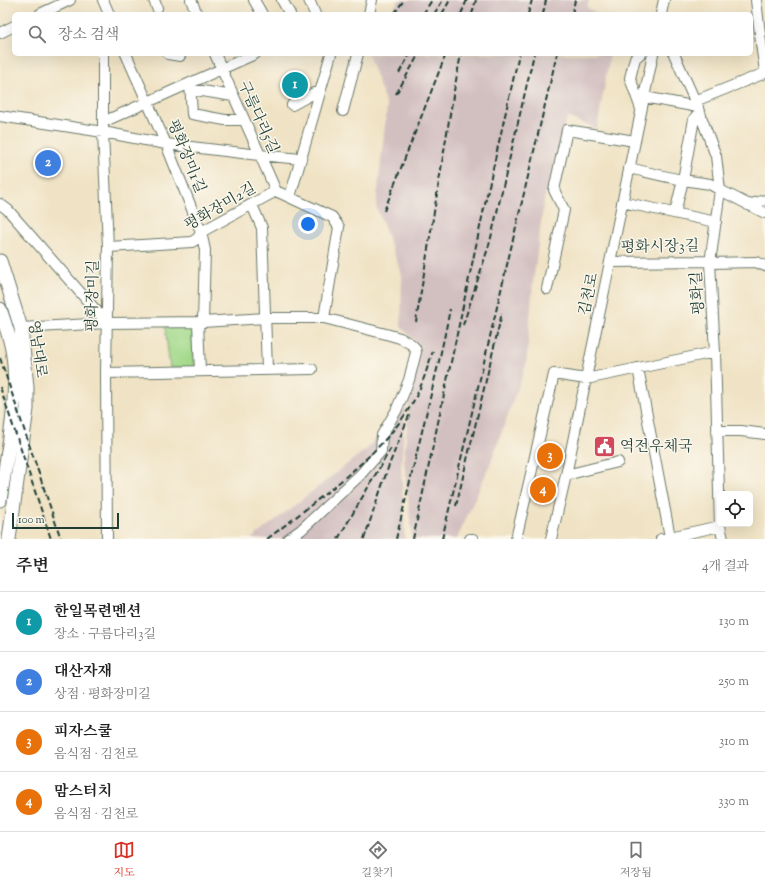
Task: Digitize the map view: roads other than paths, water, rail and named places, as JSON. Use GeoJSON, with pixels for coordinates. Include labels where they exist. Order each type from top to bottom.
{"type":"FeatureCollection","features":[{"type":"Feature","properties":{"kind":"main road","name":"영남대로"},"geometry":{"type":"LineString","coordinates":[[0,261],[21,328],[27,387],[27,409],[9,539]]}},
{"type":"Feature","properties":{"kind":"main road","name":"영남대로"},"geometry":{"type":"LineString","coordinates":[[0,309],[10,339],[14,364],[15,385],[14,407],[0,500]]}},
{"type":"Feature","properties":{"kind":"street"},"geometry":{"type":"LineString","coordinates":[[44,12],[70,0]]}},
{"type":"Feature","properties":{"kind":"street"},"geometry":{"type":"LineString","coordinates":[[103,0],[103,12]]}},
{"type":"Feature","properties":{"kind":"street"},"geometry":{"type":"LineString","coordinates":[[103,0],[108,12]]}},
{"type":"Feature","properties":{"kind":"street"},"geometry":{"type":"LineString","coordinates":[[191,0],[197,12]]}},
{"type":"Feature","properties":{"kind":"street"},"geometry":{"type":"LineString","coordinates":[[254,0],[261,12]]}},
{"type":"Feature","properties":{"kind":"street"},"geometry":{"type":"LineString","coordinates":[[282,0],[289,12]]}},
{"type":"Feature","properties":{"kind":"street"},"geometry":{"type":"LineString","coordinates":[[309,0],[314,12]]}},
{"type":"Feature","properties":{"kind":"street"},"geometry":{"type":"LineString","coordinates":[[369,12],[372,0]]}},
{"type":"Feature","properties":{"kind":"street"},"geometry":{"type":"LineString","coordinates":[[661,12],[664,0]]}},
{"type":"Feature","properties":{"kind":"street"},"geometry":{"type":"LineString","coordinates":[[644,97],[698,108],[765,72],[756,0]]}},
{"type":"Feature","properties":{"kind":"street"},"geometry":{"type":"LineString","coordinates":[[0,32],[12,27]]}},
{"type":"Feature","properties":{"kind":"street","name":"평화장미길"},"geometry":{"type":"LineString","coordinates":[[103,56],[103,127],[108,247],[106,323],[107,539]]}},
{"type":"Feature","properties":{"kind":"street","name":"평화장미1길"},"geometry":{"type":"LineString","coordinates":[[127,56],[166,144],[201,232],[205,250],[200,322],[200,371]]}},
{"type":"Feature","properties":{"kind":"street","name":"구름다리5길"},"geometry":{"type":"LineString","coordinates":[[216,56],[276,191]]}},
{"type":"Feature","properties":{"kind":"street"},"geometry":{"type":"LineString","coordinates":[[103,127],[147,102],[190,86],[221,69],[250,56]]}},
{"type":"Feature","properties":{"kind":"street"},"geometry":{"type":"LineString","coordinates":[[290,197],[330,56]]}},
{"type":"Feature","properties":{"kind":"street"},"geometry":{"type":"LineString","coordinates":[[343,111],[357,56]]}},
{"type":"Feature","properties":{"kind":"street"},"geometry":{"type":"LineString","coordinates":[[638,56],[635,58],[630,78],[642,109]]}},
{"type":"Feature","properties":{"kind":"street","name":"김천로"},"geometry":{"type":"LineString","coordinates":[[551,539],[586,380],[653,56]]}},
{"type":"Feature","properties":{"kind":"street","name":"평화길"},"geometry":{"type":"LineString","coordinates":[[675,56],[698,108],[716,156],[720,190],[710,262],[715,352],[719,491]]}},
{"type":"Feature","properties":{"kind":"street"},"geometry":{"type":"LineString","coordinates":[[190,86],[233,96]]}},
{"type":"Feature","properties":{"kind":"street"},"geometry":{"type":"LineString","coordinates":[[190,86],[192,114],[225,120],[244,120]]}},
{"type":"Feature","properties":{"kind":"street"},"geometry":{"type":"LineString","coordinates":[[292,105],[314,92],[320,92]]}},
{"type":"Feature","properties":{"kind":"street"},"geometry":{"type":"LineString","coordinates":[[675,213],[683,180],[688,145],[698,108]]}},
{"type":"Feature","properties":{"kind":"street"},"geometry":{"type":"LineString","coordinates":[[0,116],[103,127],[166,144],[301,159]]}},
{"type":"Feature","properties":{"kind":"street"},"geometry":{"type":"LineString","coordinates":[[547,289],[564,210],[554,190],[567,130],[635,141]]}},
{"type":"Feature","properties":{"kind":"street"},"geometry":{"type":"LineString","coordinates":[[629,168],[661,176],[710,184],[765,213]]}},
{"type":"Feature","properties":{"kind":"street","name":"평화장미2길"},"geometry":{"type":"LineString","coordinates":[[108,247],[192,242],[198,238],[201,232],[276,191],[332,217],[339,227],[324,318]]}},
{"type":"Feature","properties":{"kind":"street"},"geometry":{"type":"LineString","coordinates":[[748,204],[765,200]]}},
{"type":"Feature","properties":{"kind":"street"},"geometry":{"type":"LineString","coordinates":[[622,202],[716,222]]}},
{"type":"Feature","properties":{"kind":"street"},"geometry":{"type":"LineString","coordinates":[[0,204],[8,210],[106,323]]}},
{"type":"Feature","properties":{"kind":"street"},"geometry":{"type":"LineString","coordinates":[[252,204],[262,228],[267,370]]}},
{"type":"Feature","properties":{"kind":"street","name":"평화시장3길"},"geometry":{"type":"LineString","coordinates":[[610,262],[756,262],[765,266]]}},
{"type":"Feature","properties":{"kind":"street"},"geometry":{"type":"LineString","coordinates":[[21,328],[106,323],[200,322],[265,318],[324,318],[400,338],[411,344],[415,348],[416,352],[409,380],[399,405],[382,435],[381,451],[360,475],[306,525],[288,539]]}},
{"type":"Feature","properties":{"kind":"street"},"geometry":{"type":"LineString","coordinates":[[516,539],[538,438],[554,374],[586,380],[715,352]]}},
{"type":"Feature","properties":{"kind":"street"},"geometry":{"type":"LineString","coordinates":[[638,368],[666,538],[686,536],[717,527]]}},
{"type":"Feature","properties":{"kind":"street"},"geometry":{"type":"LineString","coordinates":[[106,373],[312,369]]}},
{"type":"Feature","properties":{"kind":"street"},"geometry":{"type":"LineString","coordinates":[[717,431],[741,431],[765,434]]}},
{"type":"Feature","properties":{"kind":"street"},"geometry":{"type":"LineString","coordinates":[[566,475],[618,462]]}},
{"type":"Feature","properties":{"kind":"street","name":"평화길"},"geometry":{"type":"LineString","coordinates":[[720,527],[723,539]]}},
{"type":"Feature","properties":{"kind":"railway"},"geometry":{"type":"LineString","coordinates":[[395,12],[404,0]]}},
{"type":"Feature","properties":{"kind":"railway"},"geometry":{"type":"LineString","coordinates":[[424,12],[432,0]]}},
{"type":"Feature","properties":{"kind":"railway"},"geometry":{"type":"LineString","coordinates":[[435,12],[443,0]]}},
{"type":"Feature","properties":{"kind":"railway"},"geometry":{"type":"LineString","coordinates":[[443,12],[450,0]]}},
{"type":"Feature","properties":{"kind":"railway"},"geometry":{"type":"LineString","coordinates":[[462,12],[467,0]]}},
{"type":"Feature","properties":{"kind":"railway"},"geometry":{"type":"LineString","coordinates":[[473,12],[476,0]]}},
{"type":"Feature","properties":{"kind":"railway"},"geometry":{"type":"LineString","coordinates":[[529,12],[532,0]]}},
{"type":"Feature","properties":{"kind":"railway"},"geometry":{"type":"LineString","coordinates":[[543,12],[546,0]]}},
{"type":"Feature","properties":{"kind":"railway"},"geometry":{"type":"LineString","coordinates":[[572,12],[575,0]]}},
{"type":"Feature","properties":{"kind":"railway"},"geometry":{"type":"LineString","coordinates":[[399,73],[409,56]]}},
{"type":"Feature","properties":{"kind":"railway"},"geometry":{"type":"LineString","coordinates":[[396,94],[418,56]]}},
{"type":"Feature","properties":{"kind":"railway"},"geometry":{"type":"LineString","coordinates":[[384,211],[445,56]]}},
{"type":"Feature","properties":{"kind":"railway"},"geometry":{"type":"LineString","coordinates":[[416,322],[461,56]]}},
{"type":"Feature","properties":{"kind":"railway"},"geometry":{"type":"LineString","coordinates":[[413,539],[486,199],[519,56]]}},
{"type":"Feature","properties":{"kind":"railway"},"geometry":{"type":"LineString","coordinates":[[463,325],[490,242],[534,56]]}},
{"type":"Feature","properties":{"kind":"railway"},"geometry":{"type":"LineString","coordinates":[[442,539],[557,56]]}},
{"type":"Feature","properties":{"kind":"railway"},"geometry":{"type":"LineString","coordinates":[[396,539],[450,309]]}},
{"type":"Feature","properties":{"kind":"railway"},"geometry":{"type":"LineString","coordinates":[[456,506],[502,313]]}},
{"type":"Feature","properties":{"kind":"railway"},"geometry":{"type":"LineString","coordinates":[[267,539],[347,476],[368,457],[397,426],[419,390],[433,351]]}},
{"type":"Feature","properties":{"kind":"railway"},"geometry":{"type":"LineString","coordinates":[[0,358],[61,539]]}},
{"type":"Feature","properties":{"kind":"railway"},"geometry":{"type":"LineString","coordinates":[[0,387],[51,539]]}},
{"type":"Feature","properties":{"kind":"railway"},"geometry":{"type":"LineString","coordinates":[[364,539],[389,465],[410,413]]}},
{"type":"Feature","properties":{"kind":"railway"},"geometry":{"type":"LineString","coordinates":[[338,539],[391,448]]}},
{"type":"Feature","properties":{"kind":"place","name":"한일목련멘션"},"geometry":{"type":"Point","coordinates":[295,85]}},
{"type":"Feature","properties":{"kind":"place","name":"대산자재"},"geometry":{"type":"Point","coordinates":[48,163]}},
{"type":"Feature","properties":{"kind":"place","name":"역전우체국"},"geometry":{"type":"Point","coordinates":[605,446]}},
{"type":"Feature","properties":{"kind":"place","name":"피자스쿨"},"geometry":{"type":"Point","coordinates":[550,456]}},
{"type":"Feature","properties":{"kind":"place","name":"맘스터치"},"geometry":{"type":"Point","coordinates":[543,490]}}]}
